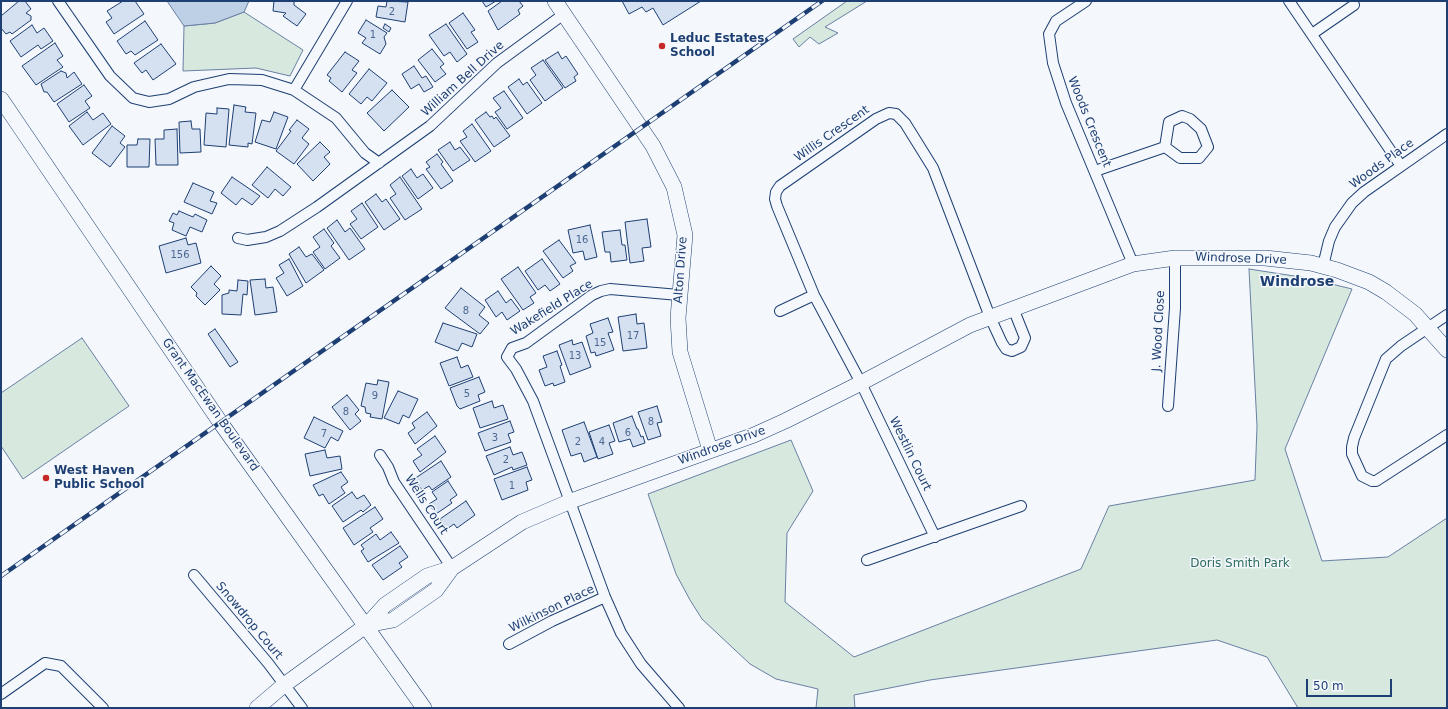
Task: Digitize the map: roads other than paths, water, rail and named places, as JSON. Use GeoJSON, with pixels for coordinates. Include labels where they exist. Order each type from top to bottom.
{"type":"FeatureCollection","features":[{"type":"Feature","properties":{"kind":"street"},"geometry":{"type":"LineString","coordinates":[[58,1],[110,76],[133,98],[149,102],[169,98],[194,88],[229,79],[262,80],[294,90],[336,118],[365,153],[379,163]]}},
{"type":"Feature","properties":{"kind":"street"},"geometry":{"type":"LineString","coordinates":[[294,90],[347,1]]}},
{"type":"Feature","properties":{"kind":"street","name":"Alton Drive"},"geometry":{"type":"LineString","coordinates":[[555,1],[653,146],[674,187],[685,235],[678,318],[680,352],[710,450]]}},
{"type":"Feature","properties":{"kind":"street","name":"Woods Crescent"},"geometry":{"type":"LineString","coordinates":[[1086,1],[1056,21],[1049,34],[1053,63],[1066,103],[1133,264]]}},
{"type":"Feature","properties":{"kind":"street"},"geometry":{"type":"LineString","coordinates":[[1289,1],[1401,166]]}},
{"type":"Feature","properties":{"kind":"street"},"geometry":{"type":"LineString","coordinates":[[1312,34],[1354,5]]}},
{"type":"Feature","properties":{"kind":"street","name":"William Bell Drive"},"geometry":{"type":"LineString","coordinates":[[238,238],[247,240],[266,237],[280,230],[379,163],[430,126],[497,63],[564,14]]}},
{"type":"Feature","properties":{"kind":"street","name":"Grant MacEwan Boulevard"},"geometry":{"type":"LineString","coordinates":[[1,99],[220,422],[367,625],[424,708]]}},
{"type":"Feature","properties":{"kind":"street","name":"Willis Crescent"},"geometry":{"type":"LineString","coordinates":[[861,383],[814,294],[775,199],[776,192],[780,186],[876,119],[889,113],[896,114],[905,123],[933,168],[990,317]]}},
{"type":"Feature","properties":{"kind":"street"},"geometry":{"type":"LineString","coordinates":[[1182,116],[1190,119],[1201,129],[1208,147],[1199,158],[1180,158],[1165,147],[1169,122],[1182,116]]}},
{"type":"Feature","properties":{"kind":"street","name":"Woods Place"},"geometry":{"type":"LineString","coordinates":[[1323,266],[1329,240],[1343,214],[1364,192],[1447,134]]}},
{"type":"Feature","properties":{"kind":"street"},"geometry":{"type":"LineString","coordinates":[[1095,171],[1165,147]]}},
{"type":"Feature","properties":{"kind":"street","name":"Windrose Drive"},"geometry":{"type":"LineString","coordinates":[[367,625],[393,620],[436,590],[452,568],[522,522],[571,500],[779,424],[861,383],[954,333],[1013,308],[1133,264],[1175,258],[1264,258],[1323,266],[1353,275],[1386,292],[1415,314],[1447,350]]}},
{"type":"Feature","properties":{"kind":"street","name":"J. Wood Close"},"geometry":{"type":"LineString","coordinates":[[1168,406],[1175,308],[1175,258]]}},
{"type":"Feature","properties":{"kind":"street","name":"Wakefield Place"},"geometry":{"type":"LineString","coordinates":[[571,500],[533,401],[516,368],[507,357],[508,353],[512,348],[526,343],[592,295],[601,291],[610,289],[679,295]]}},
{"type":"Feature","properties":{"kind":"street"},"geometry":{"type":"LineString","coordinates":[[780,311],[814,294]]}},
{"type":"Feature","properties":{"kind":"street"},"geometry":{"type":"LineString","coordinates":[[990,317],[1006,349],[1012,351],[1017,350],[1024,343],[1025,338],[1013,308]]}},
{"type":"Feature","properties":{"kind":"street"},"geometry":{"type":"LineString","coordinates":[[1447,315],[1401,346],[1386,359],[1354,438],[1352,454],[1362,476],[1372,481],[1376,481],[1447,434]]}},
{"type":"Feature","properties":{"kind":"street","name":"Westlin Court"},"geometry":{"type":"LineString","coordinates":[[861,383],[935,537]]}},
{"type":"Feature","properties":{"kind":"street","name":"Wells Court"},"geometry":{"type":"LineString","coordinates":[[380,455],[388,467],[394,482],[452,568]]}},
{"type":"Feature","properties":{"kind":"street","name":"Wilkinson Place"},"geometry":{"type":"LineString","coordinates":[[571,500],[606,597],[621,633],[641,664],[679,708]]}},
{"type":"Feature","properties":{"kind":"street"},"geometry":{"type":"LineString","coordinates":[[867,560],[1021,506]]}},
{"type":"Feature","properties":{"kind":"street","name":"Snowdrop Court"},"geometry":{"type":"LineString","coordinates":[[194,575],[302,708]]}},
{"type":"Feature","properties":{"kind":"street","name":"Wilkinson Place"},"geometry":{"type":"LineString","coordinates":[[509,644],[552,621],[606,597]]}},
{"type":"Feature","properties":{"kind":"street"},"geometry":{"type":"LineString","coordinates":[[257,708],[284,685],[367,625]]}},
{"type":"Feature","properties":{"kind":"street"},"geometry":{"type":"LineString","coordinates":[[1,694],[45,663],[61,666],[103,708]]}},
{"type":"Feature","properties":{"kind":"water"},"geometry":{"type":"Polygon","coordinates":[[[167,1],[249,1],[244,12],[215,23],[184,26],[167,1]]]}},
{"type":"Feature","properties":{"kind":"railway"},"geometry":{"type":"LineString","coordinates":[[1,576],[822,1]]}},
{"type":"Feature","properties":{"kind":"place","name":"Leduc Estates School"},"geometry":{"type":"Point","coordinates":[662,46]}},
{"type":"Feature","properties":{"kind":"place","name":"West Haven Public School"},"geometry":{"type":"Point","coordinates":[46,478]}},
{"type":"Feature","properties":{"kind":"district","name":"Windrose"},"geometry":{"type":"Point","coordinates":[1297,282]}},
{"type":"Feature","properties":{"kind":"park label","name":"Doris Smith Park"},"geometry":{"type":"Point","coordinates":[1240,564]}}]}
